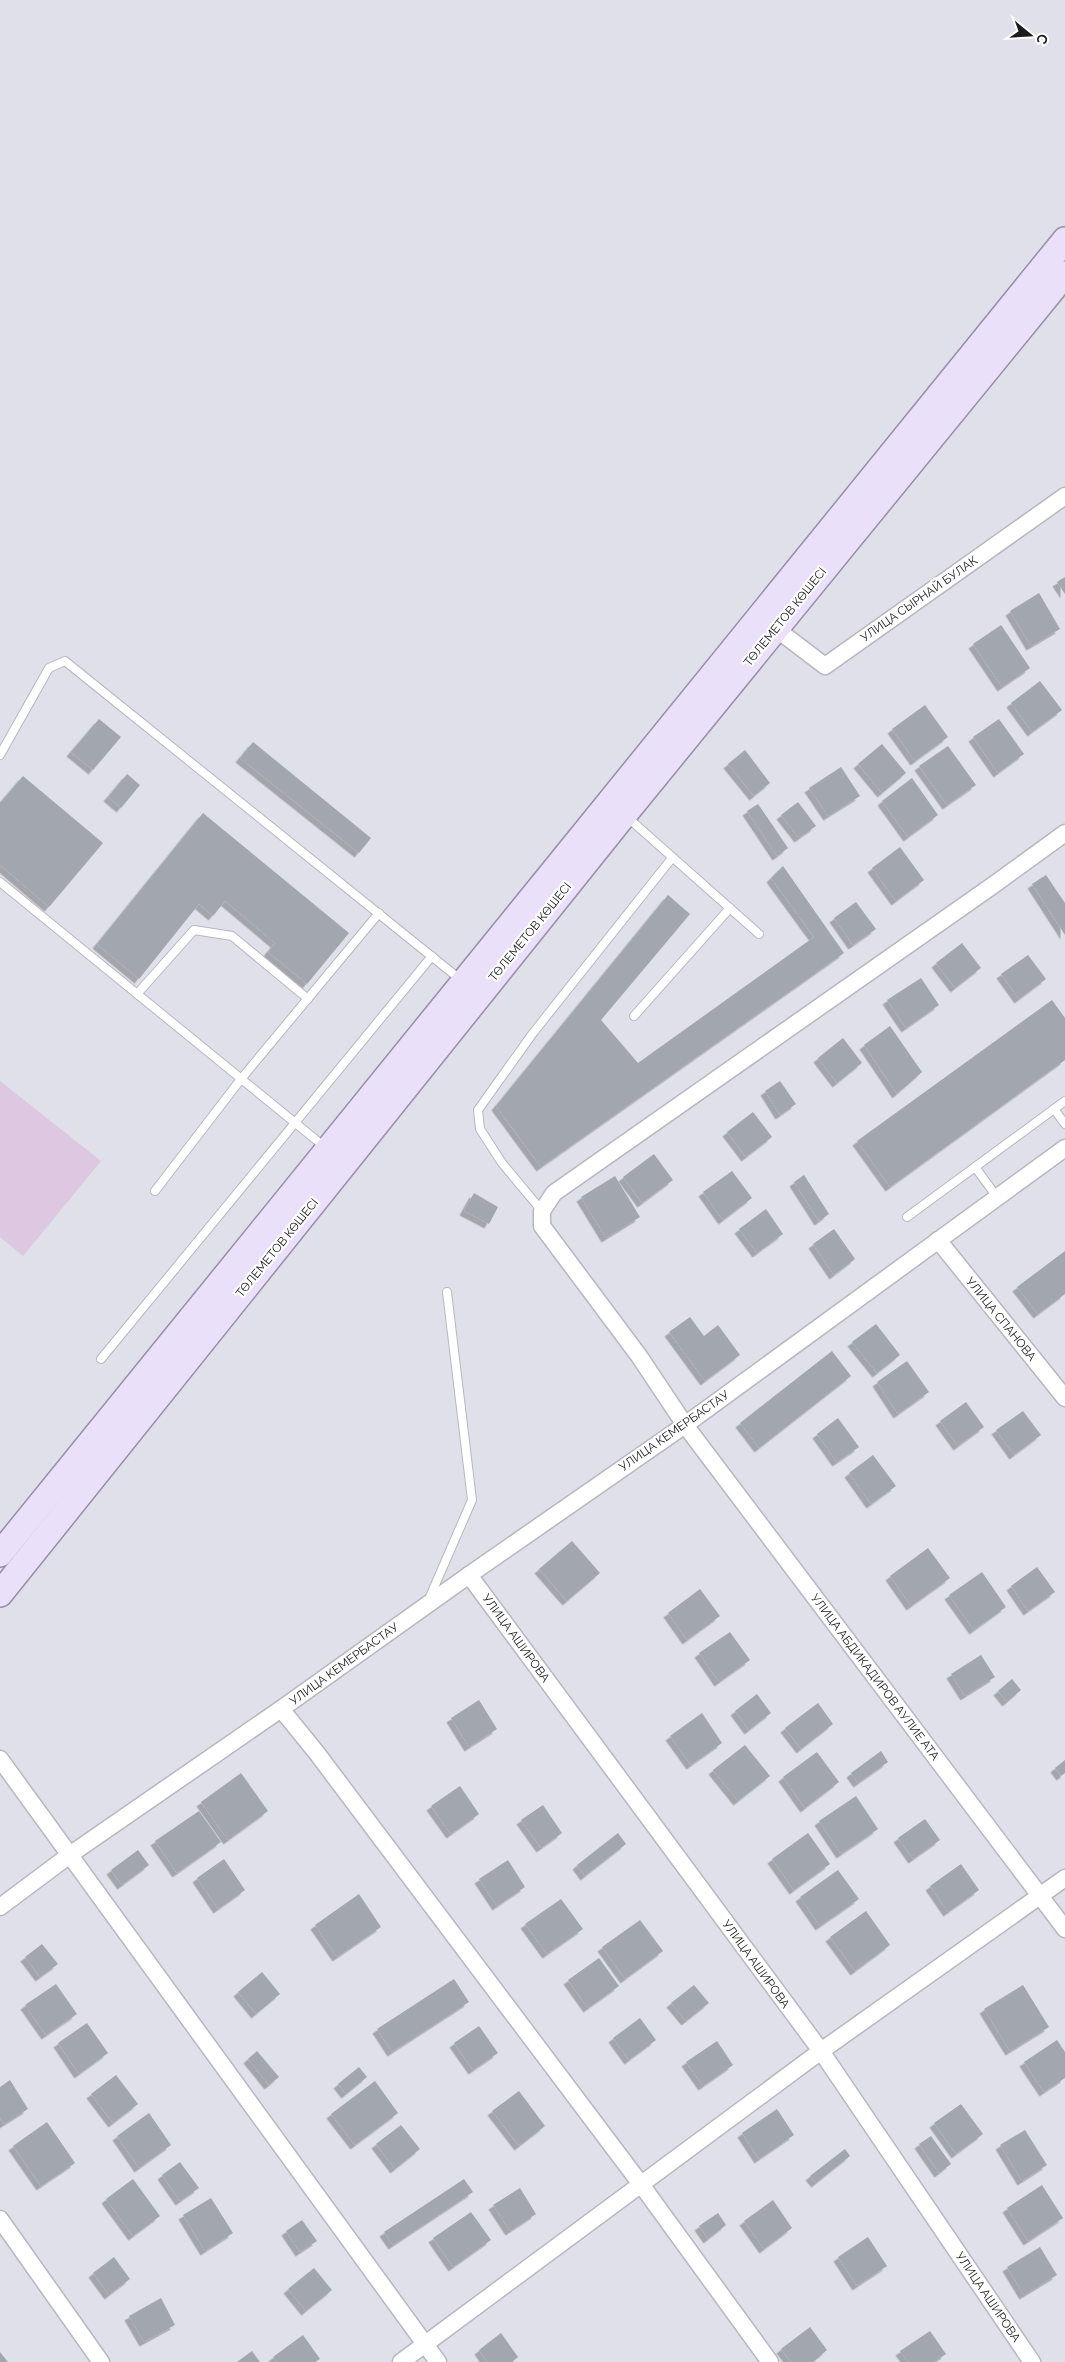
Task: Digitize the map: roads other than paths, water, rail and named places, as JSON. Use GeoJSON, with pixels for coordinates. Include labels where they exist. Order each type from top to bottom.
{"type":"FeatureCollection","features":[{"type":"Feature","properties":{"kind":"main road","name":"ТӨЛЕМЕТОВ КӨШЕСІ"},"geometry":{"type":"LineString","coordinates":[[1,1550],[1065,240]]}},
{"type":"Feature","properties":{"kind":"main road","name":"ТӨЛЕМЕТОВ КӨШЕСІ"},"geometry":{"type":"LineString","coordinates":[[0,1594],[624,815],[1065,274]]}},
{"type":"Feature","properties":{"kind":"street","name":"УЛИЦА СЫРНАЙ БУЛАК"},"geometry":{"type":"LineString","coordinates":[[775,628],[824,666],[1065,496]]}},
{"type":"Feature","properties":{"kind":"street"},"geometry":{"type":"LineString","coordinates":[[542,1211],[554,1193],[984,892],[1065,833]]}},
{"type":"Feature","properties":{"kind":"street","name":"УЛИЦА КЕМЕРБАСТАУ"},"geometry":{"type":"LineString","coordinates":[[0,1907],[71,1854],[281,1709],[684,1425],[1065,1148]]}},
{"type":"Feature","properties":{"kind":"street","name":"УЛИЦА АБДИКАДИРОВ АУЛИЕ АТА"},"geometry":{"type":"LineString","coordinates":[[542,1211],[542,1226],[639,1356],[684,1425],[1065,1929]]}},
{"type":"Feature","properties":{"kind":"street","name":"УЛИЦА СПАНОВА"},"geometry":{"type":"LineString","coordinates":[[938,1240],[1065,1398]]}},
{"type":"Feature","properties":{"kind":"street","name":"УЛИЦА АШИРОВА"},"geometry":{"type":"LineString","coordinates":[[469,1575],[821,2051],[1032,2362]]}},
{"type":"Feature","properties":{"kind":"street"},"geometry":{"type":"LineString","coordinates":[[281,1709],[316,1752],[640,2183],[770,2362]]}},
{"type":"Feature","properties":{"kind":"street"},"geometry":{"type":"LineString","coordinates":[[0,1759],[71,1854],[438,2362]]}},
{"type":"Feature","properties":{"kind":"street"},"geometry":{"type":"LineString","coordinates":[[401,2362],[640,2183],[821,2051],[1065,1878]]}},
{"type":"Feature","properties":{"kind":"street"},"geometry":{"type":"LineString","coordinates":[[0,2219],[102,2362]]}},
{"type":"Feature","properties":{"kind":"lane"},"geometry":{"type":"LineString","coordinates":[[0,755],[48,668],[65,661],[210,780],[379,913],[463,982]]}},
{"type":"Feature","properties":{"kind":"lane"},"geometry":{"type":"LineString","coordinates":[[624,815],[759,934]]}},
{"type":"Feature","properties":{"kind":"lane"},"geometry":{"type":"LineString","coordinates":[[542,1211],[502,1163],[480,1129],[478,1110],[533,1033],[672,858]]}},
{"type":"Feature","properties":{"kind":"lane"},"geometry":{"type":"LineString","coordinates":[[0,882],[327,1149]]}},
{"type":"Feature","properties":{"kind":"lane"},"geometry":{"type":"LineString","coordinates":[[634,1016],[730,908]]}},
{"type":"Feature","properties":{"kind":"lane"},"geometry":{"type":"LineString","coordinates":[[154,1191],[241,1079],[379,913]]}},
{"type":"Feature","properties":{"kind":"lane"},"geometry":{"type":"LineString","coordinates":[[137,994],[194,930],[232,936],[308,998]]}},
{"type":"Feature","properties":{"kind":"lane"},"geometry":{"type":"LineString","coordinates":[[101,1359],[432,956]]}},
{"type":"Feature","properties":{"kind":"lane"},"geometry":{"type":"LineString","coordinates":[[907,1217],[1065,1101]]}},
{"type":"Feature","properties":{"kind":"lane"},"geometry":{"type":"LineString","coordinates":[[1054,1109],[1065,1124]]}},
{"type":"Feature","properties":{"kind":"lane"},"geometry":{"type":"LineString","coordinates":[[975,1167],[997,1197]]}},
{"type":"Feature","properties":{"kind":"lane"},"geometry":{"type":"LineString","coordinates":[[426,1605],[472,1500],[447,1292]]}}]}
